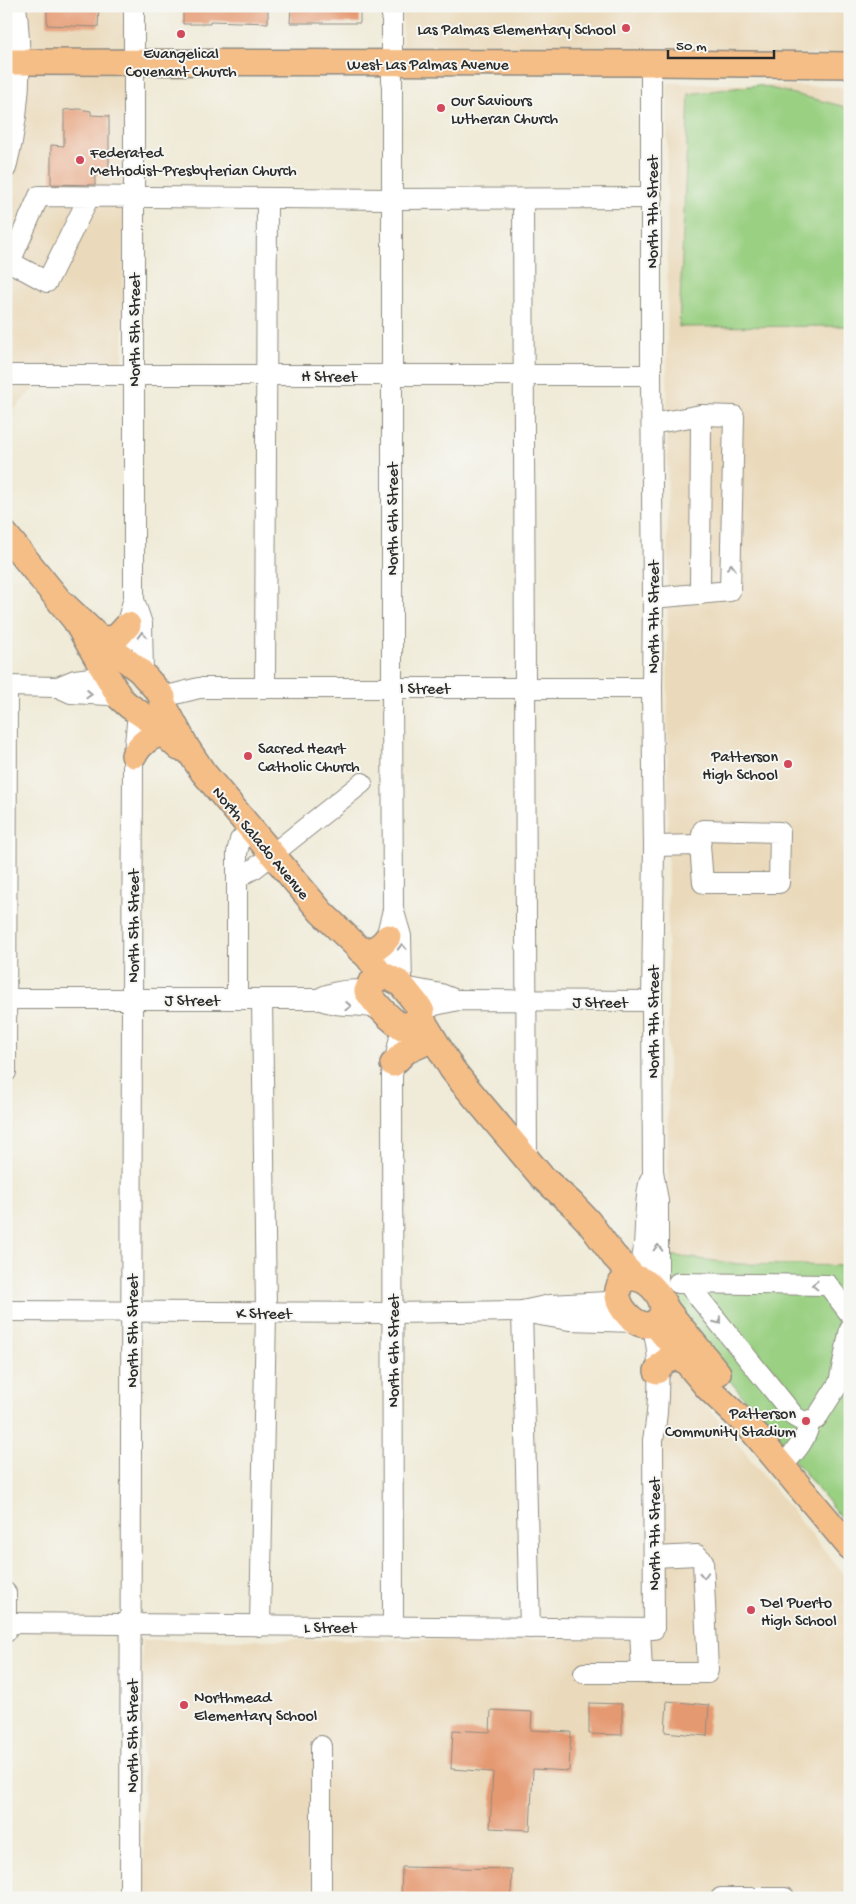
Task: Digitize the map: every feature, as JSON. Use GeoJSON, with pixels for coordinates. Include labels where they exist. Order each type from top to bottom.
{"type":"FeatureCollection","features":[{"type":"Feature","properties":{"kind":"main road","name":"West Las Palmas Avenue"},"geometry":{"type":"LineString","coordinates":[[13,62],[850,65]]}},
{"type":"Feature","properties":{"kind":"main road","name":"North Salado Avenue"},"geometry":{"type":"LineString","coordinates":[[6,536],[62,602],[101,640],[163,733],[203,772]]}},
{"type":"Feature","properties":{"kind":"main road","name":"North Salado Avenue"},"geometry":{"type":"LineString","coordinates":[[62,602],[83,633],[134,687],[187,748],[203,772],[272,855],[321,912],[360,950],[384,990],[412,1021],[422,1044],[463,1083]]}},
{"type":"Feature","properties":{"kind":"main road"},"geometry":{"type":"LineString","coordinates":[[101,640],[117,636],[128,625]]}},
{"type":"Feature","properties":{"kind":"main road"},"geometry":{"type":"LineString","coordinates":[[134,760],[138,749],[148,739],[163,733]]}},
{"type":"Feature","properties":{"kind":"main road","name":"North Salado Avenue"},"geometry":{"type":"LineString","coordinates":[[321,912],[347,951],[412,1021],[534,1168],[588,1221],[614,1256],[627,1285]]}},
{"type":"Feature","properties":{"kind":"main road"},"geometry":{"type":"LineString","coordinates":[[360,950],[366,951],[377,948],[388,936]]}},
{"type":"Feature","properties":{"kind":"main road"},"geometry":{"type":"LineString","coordinates":[[393,1069],[406,1051],[422,1044]]}},
{"type":"Feature","properties":{"kind":"main road"},"geometry":{"type":"LineString","coordinates":[[672,1290],[627,1285],[622,1306],[645,1323],[685,1360],[721,1402],[751,1429],[850,1547]]}},
{"type":"Feature","properties":{"kind":"main road"},"geometry":{"type":"LineString","coordinates":[[645,1323],[660,1318],[672,1290]]}},
{"type":"Feature","properties":{"kind":"main road"},"geometry":{"type":"LineString","coordinates":[[672,1290],[667,1310],[730,1390],[751,1429]]}},
{"type":"Feature","properties":{"kind":"main road"},"geometry":{"type":"LineString","coordinates":[[658,1371],[660,1366],[668,1359],[680,1358],[685,1360]]}},
{"type":"Feature","properties":{"kind":"street"},"geometry":{"type":"LineString","coordinates":[[6,168],[14,132],[20,89],[13,62],[16,6]]}},
{"type":"Feature","properties":{"kind":"street","name":"North 5th Street"},"geometry":{"type":"LineString","coordinates":[[130,1898],[134,687],[128,625],[134,598],[132,374],[134,6]]}},
{"type":"Feature","properties":{"kind":"street","name":"North 6th Street"},"geometry":{"type":"LineString","coordinates":[[392,6],[393,910],[388,936],[384,990],[386,1028],[393,1069],[393,1627]]}},
{"type":"Feature","properties":{"kind":"street","name":"North 7th Street"},"geometry":{"type":"LineString","coordinates":[[651,63],[654,846],[652,1001],[653,1171],[658,1201],[658,1278],[672,1290]]}},
{"type":"Feature","properties":{"kind":"street"},"geometry":{"type":"LineString","coordinates":[[89,197],[47,282],[10,262],[38,196],[392,199],[652,198]]}},
{"type":"Feature","properties":{"kind":"street"},"geometry":{"type":"LineString","coordinates":[[265,687],[267,198]]}},
{"type":"Feature","properties":{"kind":"street"},"geometry":{"type":"LineString","coordinates":[[523,199],[526,1000],[534,1168]]}},
{"type":"Feature","properties":{"kind":"street","name":"H Street"},"geometry":{"type":"LineString","coordinates":[[6,375],[651,375]]}},
{"type":"Feature","properties":{"kind":"street"},"geometry":{"type":"LineString","coordinates":[[700,594],[701,414]]}},
{"type":"Feature","properties":{"kind":"street"},"geometry":{"type":"LineString","coordinates":[[652,424],[701,414],[734,416],[730,591],[653,598]]}},
{"type":"Feature","properties":{"kind":"street","name":"North 5th Street"},"geometry":{"type":"LineString","coordinates":[[134,598],[142,624],[134,687]]}},
{"type":"Feature","properties":{"kind":"street","name":"I Street"},"geometry":{"type":"LineString","coordinates":[[7,686],[58,687],[75,680],[134,687],[199,688],[652,688]]}},
{"type":"Feature","properties":{"kind":"street"},"geometry":{"type":"LineString","coordinates":[[6,1072],[7,686]]}},
{"type":"Feature","properties":{"kind":"street"},"geometry":{"type":"LineString","coordinates":[[238,877],[247,873],[272,855],[362,783]]}},
{"type":"Feature","properties":{"kind":"street"},"geometry":{"type":"LineString","coordinates":[[237,999],[237,853],[240,840],[251,830]]}},
{"type":"Feature","properties":{"kind":"street"},"geometry":{"type":"LineString","coordinates":[[703,830],[780,832],[779,883],[703,883],[700,845],[703,830]]}},
{"type":"Feature","properties":{"kind":"street"},"geometry":{"type":"LineString","coordinates":[[654,846],[700,845]]}},
{"type":"Feature","properties":{"kind":"street"},"geometry":{"type":"LineString","coordinates":[[384,990],[401,936],[393,910]]}},
{"type":"Feature","properties":{"kind":"street","name":"J Street"},"geometry":{"type":"LineString","coordinates":[[7,999],[318,999],[334,992],[384,990],[441,994],[458,1000]]}},
{"type":"Feature","properties":{"kind":"street"},"geometry":{"type":"LineString","coordinates":[[260,1626],[266,1312],[262,999]]}},
{"type":"Feature","properties":{"kind":"street","name":"J Street"},"geometry":{"type":"LineString","coordinates":[[412,1021],[435,1006],[458,1000],[652,1001]]}},
{"type":"Feature","properties":{"kind":"street","name":"North 6th Street"},"geometry":{"type":"LineString","coordinates":[[393,1069],[412,1021]]}},
{"type":"Feature","properties":{"kind":"street","name":"North 7th Street"},"geometry":{"type":"LineString","coordinates":[[627,1285],[643,1258],[644,1208],[653,1171]]}},
{"type":"Feature","properties":{"kind":"street","name":"K Street"},"geometry":{"type":"LineString","coordinates":[[6,1311],[392,1313],[522,1311],[550,1305],[607,1302],[627,1285]]}},
{"type":"Feature","properties":{"kind":"street"},"geometry":{"type":"LineString","coordinates":[[672,1290],[828,1285],[850,1314]]}},
{"type":"Feature","properties":{"kind":"street"},"geometry":{"type":"LineString","coordinates":[[672,1290],[795,1416],[804,1422],[816,1419],[839,1383],[850,1329]]}},
{"type":"Feature","properties":{"kind":"street"},"geometry":{"type":"LineString","coordinates":[[522,1311],[530,1628]]}},
{"type":"Feature","properties":{"kind":"street","name":"K Street"},"geometry":{"type":"LineString","coordinates":[[522,1311],[569,1320],[645,1323]]}},
{"type":"Feature","properties":{"kind":"street","name":"North 7th Street"},"geometry":{"type":"LineString","coordinates":[[642,1673],[654,1557],[653,1440],[657,1409],[658,1371],[656,1339],[645,1323]]}},
{"type":"Feature","properties":{"kind":"street","name":"North 7th Street"},"geometry":{"type":"LineString","coordinates":[[645,1323],[643,1337],[646,1417],[653,1440]]}},
{"type":"Feature","properties":{"kind":"street"},"geometry":{"type":"LineString","coordinates":[[782,1466],[807,1434],[810,1420]]}},
{"type":"Feature","properties":{"kind":"street"},"geometry":{"type":"LineString","coordinates":[[584,1672],[704,1674],[708,1670],[703,1560],[697,1555],[654,1557]]}},
{"type":"Feature","properties":{"kind":"street"},"geometry":{"type":"LineString","coordinates":[[6,1593],[6,1632]]}},
{"type":"Feature","properties":{"kind":"street","name":"L Street"},"geometry":{"type":"LineString","coordinates":[[6,1623],[647,1629]]}},
{"type":"Feature","properties":{"kind":"street"},"geometry":{"type":"LineString","coordinates":[[321,1746],[322,1898]]}},
{"type":"Feature","properties":{"kind":"street"},"geometry":{"type":"LineString","coordinates":[[721,1898],[785,1898]]}},
{"type":"Feature","properties":{"kind":"shaded area"},"geometry":{"type":"Polygon","coordinates":[[[6,6],[126,6],[123,367],[54,367],[6,418],[6,6]]]}},
{"type":"Feature","properties":{"kind":"shaded area","name":"Las Palmas Elementary School"},"geometry":{"type":"Polygon","coordinates":[[[403,6],[850,6],[850,55],[402,49],[403,6]]]}},
{"type":"Feature","properties":{"kind":"shaded area"},"geometry":{"type":"Polygon","coordinates":[[[667,83],[850,87],[850,1529],[670,1306],[668,1255],[667,83]]]}},
{"type":"Feature","properties":{"kind":"shaded area","name":"Del Puerto High School"},"geometry":{"type":"Polygon","coordinates":[[[660,1348],[850,1582],[850,1898],[144,1898],[142,1640],[652,1639],[660,1348]]]}},
{"type":"Feature","properties":{"kind":"green space"},"geometry":{"type":"Polygon","coordinates":[[[758,85],[842,106],[850,112],[850,326],[679,327],[689,94],[758,85]]]}},
{"type":"Feature","properties":{"kind":"green space","name":"Patterson Community Stadium"},"geometry":{"type":"Polygon","coordinates":[[[668,1255],[738,1264],[850,1266],[850,1529],[676,1314],[668,1296],[668,1255]]]}},
{"type":"Feature","properties":{"kind":"building"},"geometry":{"type":"Polygon","coordinates":[[[47,6],[99,6],[98,27],[47,25],[47,6]]]}},
{"type":"Feature","properties":{"kind":"building"},"geometry":{"type":"Polygon","coordinates":[[[183,6],[268,6],[268,23],[210,21],[210,24],[183,24],[183,6]]]}},
{"type":"Feature","properties":{"kind":"building"},"geometry":{"type":"Polygon","coordinates":[[[291,6],[360,6],[360,23],[290,23],[291,6]]]}},
{"type":"Feature","properties":{"kind":"building","name":"Federated Methodist-Presbyterian Church"},"geometry":{"type":"Polygon","coordinates":[[[79,109],[91,111],[91,115],[109,116],[109,175],[95,175],[95,185],[51,184],[51,145],[64,146],[64,110],[79,109]]]}},
{"type":"Feature","properties":{"kind":"building"},"geometry":{"type":"Polygon","coordinates":[[[667,1701],[709,1705],[707,1736],[665,1732],[667,1701]]]}},
{"type":"Feature","properties":{"kind":"building"},"geometry":{"type":"Polygon","coordinates":[[[589,1703],[622,1704],[622,1735],[589,1734],[589,1703]]]}},
{"type":"Feature","properties":{"kind":"building"},"geometry":{"type":"Polygon","coordinates":[[[491,1710],[532,1712],[531,1730],[571,1732],[569,1771],[533,1769],[530,1830],[490,1828],[493,1772],[451,1769],[453,1730],[490,1732],[491,1710]]]}},
{"type":"Feature","properties":{"kind":"building"},"geometry":{"type":"Polygon","coordinates":[[[402,1867],[512,1869],[511,1898],[401,1898],[402,1867]]]}},
{"type":"Feature","properties":{"kind":"place","name":"Las Palmas Elementary School"},"geometry":{"type":"Point","coordinates":[626,28]}},
{"type":"Feature","properties":{"kind":"place","name":"Evangelical Covenant Church"},"geometry":{"type":"Point","coordinates":[181,34]}},
{"type":"Feature","properties":{"kind":"place","name":"Our Saviours Lutheran Church"},"geometry":{"type":"Point","coordinates":[441,108]}},
{"type":"Feature","properties":{"kind":"place","name":"Federated Methodist-Presbyterian Church"},"geometry":{"type":"Point","coordinates":[80,160]}},
{"type":"Feature","properties":{"kind":"place","name":"Sacred Heart Catholic Church"},"geometry":{"type":"Point","coordinates":[248,756]}},
{"type":"Feature","properties":{"kind":"place","name":"Patterson High School"},"geometry":{"type":"Point","coordinates":[788,764]}},
{"type":"Feature","properties":{"kind":"place","name":"Patterson Community Stadium"},"geometry":{"type":"Point","coordinates":[806,1421]}},
{"type":"Feature","properties":{"kind":"place","name":"Del Puerto High School"},"geometry":{"type":"Point","coordinates":[751,1610]}},
{"type":"Feature","properties":{"kind":"place","name":"Northmead Elementary School"},"geometry":{"type":"Point","coordinates":[184,1705]}}]}
